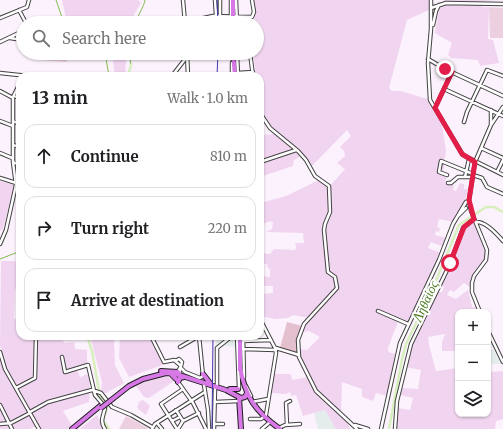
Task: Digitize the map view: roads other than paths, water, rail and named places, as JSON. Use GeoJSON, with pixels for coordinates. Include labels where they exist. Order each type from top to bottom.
{"type":"FeatureCollection","features":[{"type":"Feature","properties":{"kind":"main road"},"geometry":{"type":"LineString","coordinates":[[233,0],[234,16]]}},
{"type":"Feature","properties":{"kind":"main road"},"geometry":{"type":"LineString","coordinates":[[234,60],[235,72]]}},
{"type":"Feature","properties":{"kind":"main road"},"geometry":{"type":"LineString","coordinates":[[240,340],[239,388],[242,397]]}},
{"type":"Feature","properties":{"kind":"main road"},"geometry":{"type":"LineString","coordinates":[[240,368],[245,388],[241,406],[241,429]]}},
{"type":"Feature","properties":{"kind":"main road"},"geometry":{"type":"LineString","coordinates":[[110,400],[130,383],[150,373],[166,370],[210,383],[216,387],[233,390],[245,388]]}},
{"type":"Feature","properties":{"kind":"main road"},"geometry":{"type":"LineString","coordinates":[[72,429],[129,386],[156,374],[170,373],[178,374],[252,401],[271,422],[280,429]]}},
{"type":"Feature","properties":{"kind":"main road"},"geometry":{"type":"LineString","coordinates":[[203,374],[210,383]]}},
{"type":"Feature","properties":{"kind":"main road"},"geometry":{"type":"LineString","coordinates":[[76,429],[101,407]]}},
{"type":"Feature","properties":{"kind":"street"},"geometry":{"type":"LineString","coordinates":[[0,18],[27,7],[28,0]]}},
{"type":"Feature","properties":{"kind":"street"},"geometry":{"type":"LineString","coordinates":[[183,0],[184,16]]}},
{"type":"Feature","properties":{"kind":"street"},"geometry":{"type":"LineString","coordinates":[[215,0],[216,15]]}},
{"type":"Feature","properties":{"kind":"street"},"geometry":{"type":"LineString","coordinates":[[220,0],[220,16]]}},
{"type":"Feature","properties":{"kind":"street"},"geometry":{"type":"LineString","coordinates":[[251,16],[254,14],[252,0]]}},
{"type":"Feature","properties":{"kind":"street"},"geometry":{"type":"LineString","coordinates":[[431,0],[432,29]]}},
{"type":"Feature","properties":{"kind":"street"},"geometry":{"type":"LineString","coordinates":[[431,8],[451,3],[503,4]]}},
{"type":"Feature","properties":{"kind":"street"},"geometry":{"type":"LineString","coordinates":[[440,5],[436,11],[428,59],[429,96],[462,154],[469,159],[503,175]]}},
{"type":"Feature","properties":{"kind":"street"},"geometry":{"type":"LineString","coordinates":[[19,10],[22,16]]}},
{"type":"Feature","properties":{"kind":"street"},"geometry":{"type":"LineString","coordinates":[[212,16],[234,16]]}},
{"type":"Feature","properties":{"kind":"street"},"geometry":{"type":"LineString","coordinates":[[0,42],[16,34]]}},
{"type":"Feature","properties":{"kind":"street"},"geometry":{"type":"LineString","coordinates":[[9,38],[16,39]]}},
{"type":"Feature","properties":{"kind":"street"},"geometry":{"type":"LineString","coordinates":[[428,59],[503,96]]}},
{"type":"Feature","properties":{"kind":"street"},"geometry":{"type":"LineString","coordinates":[[175,72],[185,60]]}},
{"type":"Feature","properties":{"kind":"street"},"geometry":{"type":"LineString","coordinates":[[187,60],[188,72]]}},
{"type":"Feature","properties":{"kind":"street"},"geometry":{"type":"LineString","coordinates":[[251,60],[253,72]]}},
{"type":"Feature","properties":{"kind":"street"},"geometry":{"type":"LineString","coordinates":[[428,63],[434,63]]}},
{"type":"Feature","properties":{"kind":"street"},"geometry":{"type":"LineString","coordinates":[[464,122],[472,101],[488,69],[503,76]]}},
{"type":"Feature","properties":{"kind":"street"},"geometry":{"type":"LineString","coordinates":[[435,108],[452,72]]}},
{"type":"Feature","properties":{"kind":"street"},"geometry":{"type":"LineString","coordinates":[[0,73],[16,74]]}},
{"type":"Feature","properties":{"kind":"street"},"geometry":{"type":"LineString","coordinates":[[444,89],[503,116]]}},
{"type":"Feature","properties":{"kind":"street"},"geometry":{"type":"LineString","coordinates":[[0,243],[6,230],[16,183],[13,160],[13,96],[16,90]]}},
{"type":"Feature","properties":{"kind":"street"},"geometry":{"type":"LineString","coordinates":[[0,91],[16,97]]}},
{"type":"Feature","properties":{"kind":"street"},"geometry":{"type":"LineString","coordinates":[[381,429],[396,353],[408,324],[440,260],[457,217],[469,201],[475,162],[491,126],[503,107]]}},
{"type":"Feature","properties":{"kind":"street"},"geometry":{"type":"LineString","coordinates":[[491,110],[491,126]]}},
{"type":"Feature","properties":{"kind":"street"},"geometry":{"type":"LineString","coordinates":[[264,119],[270,128],[305,158],[314,175],[329,186],[330,212],[324,230],[328,272],[335,276],[337,287],[305,322],[298,338],[298,356],[316,391],[357,429]]}},
{"type":"Feature","properties":{"kind":"street"},"geometry":{"type":"LineString","coordinates":[[0,120],[13,126]]}},
{"type":"Feature","properties":{"kind":"street"},"geometry":{"type":"LineString","coordinates":[[481,148],[503,159],[497,172]]}},
{"type":"Feature","properties":{"kind":"street"},"geometry":{"type":"LineString","coordinates":[[264,161],[296,150]]}},
{"type":"Feature","properties":{"kind":"street"},"geometry":{"type":"LineString","coordinates":[[0,153],[16,162]]}},
{"type":"Feature","properties":{"kind":"street"},"geometry":{"type":"LineString","coordinates":[[465,177],[469,159]]}},
{"type":"Feature","properties":{"kind":"street"},"geometry":{"type":"LineString","coordinates":[[447,175],[439,172],[441,161],[482,178],[487,187],[503,194]]}},
{"type":"Feature","properties":{"kind":"street"},"geometry":{"type":"LineString","coordinates":[[448,183],[451,183],[458,177],[473,175]]}},
{"type":"Feature","properties":{"kind":"street"},"geometry":{"type":"LineString","coordinates":[[0,179],[16,183]]}},
{"type":"Feature","properties":{"kind":"street"},"geometry":{"type":"LineString","coordinates":[[466,207],[469,201]]}},
{"type":"Feature","properties":{"kind":"street"},"geometry":{"type":"LineString","coordinates":[[466,207],[471,211],[488,251],[486,259],[474,276],[472,283],[472,292],[479,309]]}},
{"type":"Feature","properties":{"kind":"street"},"geometry":{"type":"LineString","coordinates":[[475,220],[481,222],[503,241]]}},
{"type":"Feature","properties":{"kind":"street"},"geometry":{"type":"LineString","coordinates":[[396,429],[398,398],[411,344],[450,264],[464,227],[475,220]]}},
{"type":"Feature","properties":{"kind":"street"},"geometry":{"type":"LineString","coordinates":[[378,312],[408,324]]}},
{"type":"Feature","properties":{"kind":"street"},"geometry":{"type":"LineString","coordinates":[[250,419],[260,419],[265,414],[276,349],[264,327]]}},
{"type":"Feature","properties":{"kind":"street"},"geometry":{"type":"LineString","coordinates":[[491,337],[503,362]]}},
{"type":"Feature","properties":{"kind":"street"},"geometry":{"type":"LineString","coordinates":[[16,388],[35,378],[36,340]]}},
{"type":"Feature","properties":{"kind":"street"},"geometry":{"type":"LineString","coordinates":[[153,340],[164,362],[175,360],[183,389],[199,413],[207,429]]}},
{"type":"Feature","properties":{"kind":"street"},"geometry":{"type":"LineString","coordinates":[[180,347],[192,340]]}},
{"type":"Feature","properties":{"kind":"street"},"geometry":{"type":"LineString","coordinates":[[178,374],[185,373],[200,378],[202,377],[203,374],[199,340]]}},
{"type":"Feature","properties":{"kind":"street"},"geometry":{"type":"LineString","coordinates":[[214,429],[217,349],[220,344],[226,340]]}},
{"type":"Feature","properties":{"kind":"street"},"geometry":{"type":"LineString","coordinates":[[239,388],[240,340]]}},
{"type":"Feature","properties":{"kind":"street"},"geometry":{"type":"LineString","coordinates":[[268,399],[252,401],[243,379],[243,341],[271,340]]}},
{"type":"Feature","properties":{"kind":"street"},"geometry":{"type":"LineString","coordinates":[[243,349],[276,349],[298,356]]}},
{"type":"Feature","properties":{"kind":"street"},"geometry":{"type":"LineString","coordinates":[[0,352],[3,365],[39,429]]}},
{"type":"Feature","properties":{"kind":"street"},"geometry":{"type":"LineString","coordinates":[[62,357],[65,372],[88,364],[96,391],[96,396],[105,407],[101,417],[105,429]]}},
{"type":"Feature","properties":{"kind":"street"},"geometry":{"type":"LineString","coordinates":[[204,386],[209,418],[207,429]]}},
{"type":"Feature","properties":{"kind":"street"},"geometry":{"type":"LineString","coordinates":[[183,389],[161,404],[168,415],[178,429],[183,421],[199,413]]}},
{"type":"Feature","properties":{"kind":"street"},"geometry":{"type":"LineString","coordinates":[[0,424],[9,424],[48,402],[96,391],[101,393],[112,407],[138,418],[152,427],[205,392]]}},
{"type":"Feature","properties":{"kind":"street"},"geometry":{"type":"LineString","coordinates":[[215,402],[242,397]]}},
{"type":"Feature","properties":{"kind":"street"},"geometry":{"type":"LineString","coordinates":[[287,425],[286,403],[290,401]]}},
{"type":"Feature","properties":{"kind":"street"},"geometry":{"type":"LineString","coordinates":[[0,405],[12,429]]}},
{"type":"Feature","properties":{"kind":"street"},"geometry":{"type":"LineString","coordinates":[[176,410],[183,421]]}},
{"type":"Feature","properties":{"kind":"street"},"geometry":{"type":"LineString","coordinates":[[172,421],[180,416]]}},
{"type":"Feature","properties":{"kind":"street"},"geometry":{"type":"LineString","coordinates":[[202,420],[209,418]]}},
{"type":"Feature","properties":{"kind":"street"},"geometry":{"type":"LineString","coordinates":[[264,429],[271,422]]}},
{"type":"Feature","properties":{"kind":"street"},"geometry":{"type":"LineString","coordinates":[[157,423],[162,429]]}},
{"type":"Feature","properties":{"kind":"street"},"geometry":{"type":"LineString","coordinates":[[203,429],[204,424]]}},
{"type":"Feature","properties":{"kind":"street"},"geometry":{"type":"LineString","coordinates":[[214,424],[223,424]]}},
{"type":"Feature","properties":{"kind":"street"},"geometry":{"type":"LineString","coordinates":[[280,429],[287,425],[300,424]]}},
{"type":"Feature","properties":{"kind":"street"},"geometry":{"type":"LineString","coordinates":[[354,426],[368,429]]}},
{"type":"Feature","properties":{"kind":"waterway"},"geometry":{"type":"LineString","coordinates":[[56,0],[62,16]]}},
{"type":"Feature","properties":{"kind":"waterway"},"geometry":{"type":"LineString","coordinates":[[138,16],[145,0]]}},
{"type":"Feature","properties":{"kind":"waterway"},"geometry":{"type":"LineString","coordinates":[[106,60],[108,72]]}},
{"type":"Feature","properties":{"kind":"waterway"},"geometry":{"type":"LineString","coordinates":[[130,60],[131,65]]}},
{"type":"Feature","properties":{"kind":"waterway"},"geometry":{"type":"LineString","coordinates":[[129,72],[131,65]]}},
{"type":"Feature","properties":{"kind":"waterway","name":"Ληθαίος"},"geometry":{"type":"LineString","coordinates":[[389,429],[406,344],[433,288],[459,225],[486,207],[494,207],[503,212]]}},
{"type":"Feature","properties":{"kind":"waterway"},"geometry":{"type":"LineString","coordinates":[[0,259],[16,253]]}},
{"type":"Feature","properties":{"kind":"waterway"},"geometry":{"type":"LineString","coordinates":[[88,340],[92,351],[99,391]]}},
{"type":"Feature","properties":{"kind":"waterway"},"geometry":{"type":"LineString","coordinates":[[99,395],[107,408],[103,420],[109,429]]}},
{"type":"Feature","properties":{"kind":"railway"},"geometry":{"type":"LineString","coordinates":[[217,0],[218,16]]}},
{"type":"Feature","properties":{"kind":"railway"},"geometry":{"type":"LineString","coordinates":[[217,72],[218,60]]}},
{"type":"Feature","properties":{"kind":"railway"},"geometry":{"type":"LineString","coordinates":[[212,429],[213,340]]}}]}
